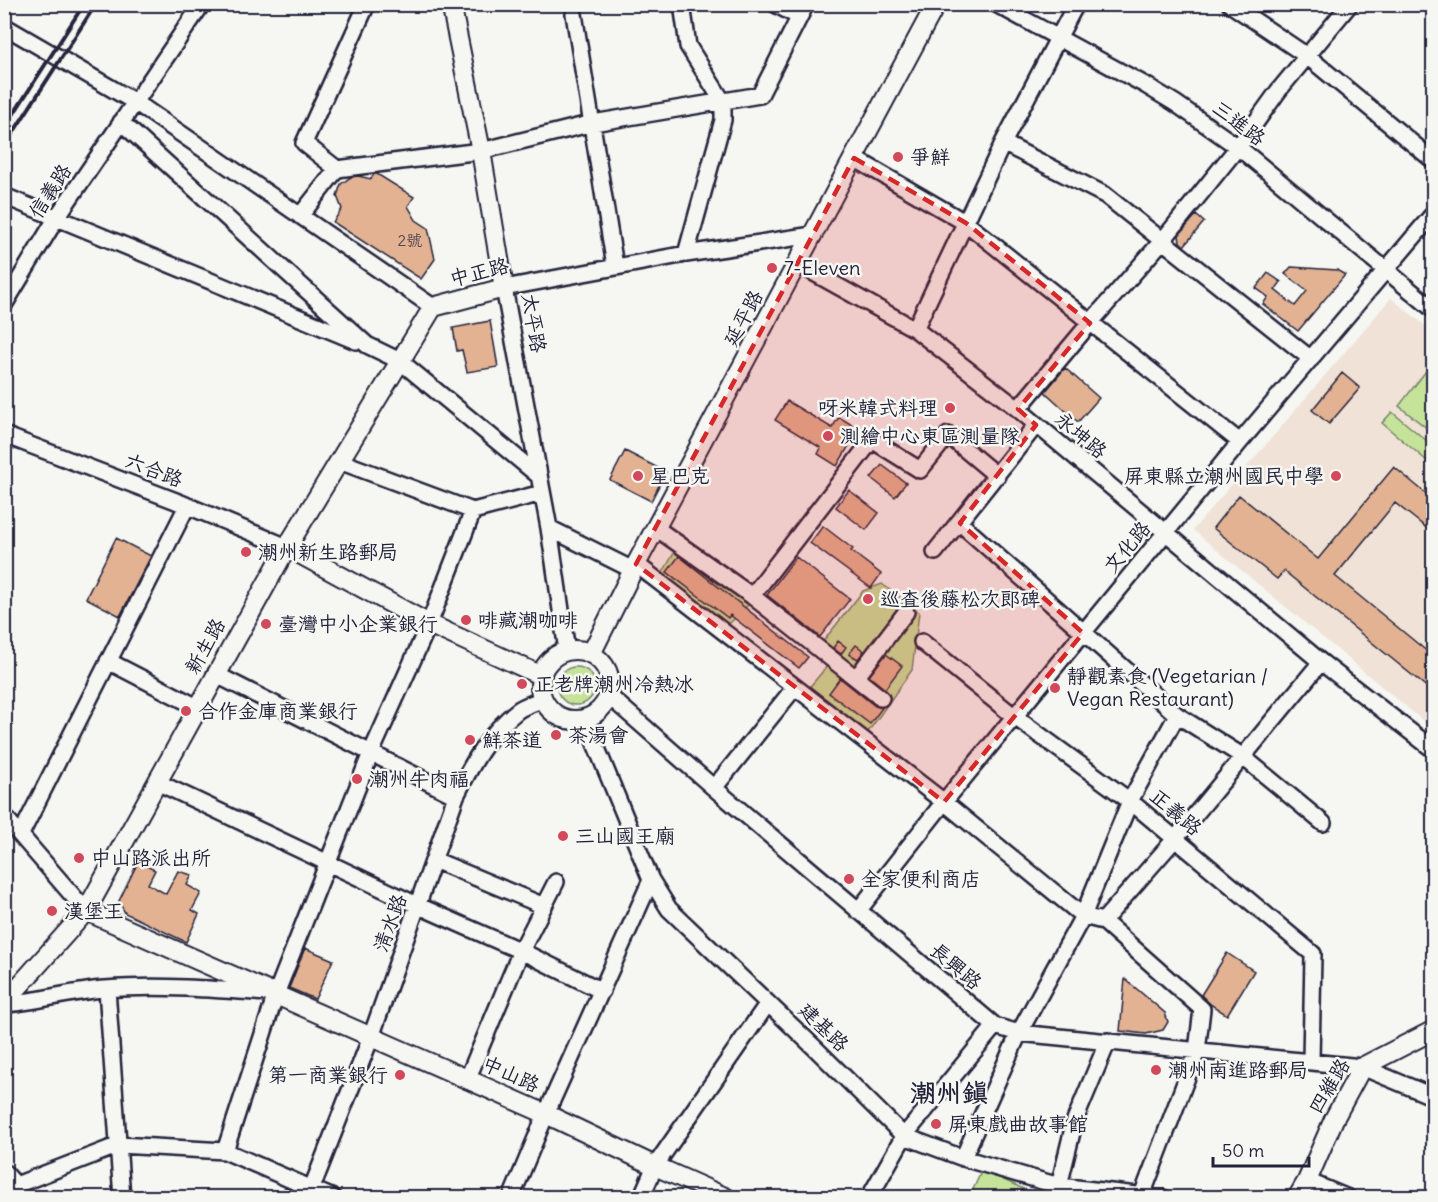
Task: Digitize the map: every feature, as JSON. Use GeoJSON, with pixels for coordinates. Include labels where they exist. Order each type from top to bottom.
{"type":"FeatureCollection","features":[{"type":"Feature","properties":{"kind":"main road","name":"延平路"},"geometry":{"type":"LineString","coordinates":[[591,654],[635,567],[936,4]]}},
{"type":"Feature","properties":{"kind":"main road","name":"太平路"},"geometry":{"type":"LineString","coordinates":[[447,6],[482,151],[504,288]]}},
{"type":"Feature","properties":{"kind":"main road","name":"中正路"},"geometry":{"type":"LineString","coordinates":[[287,547],[433,307],[504,288]]}},
{"type":"Feature","properties":{"kind":"main road"},"geometry":{"type":"LineString","coordinates":[[287,547],[429,624],[542,675]]}},
{"type":"Feature","properties":{"kind":"main road","name":"新生路"},"geometry":{"type":"LineString","coordinates":[[4,1003],[86,911],[287,547]]}},
{"type":"Feature","properties":{"kind":"main road"},"geometry":{"type":"LineString","coordinates":[[567,651],[582,651],[591,654],[605,666],[609,675],[611,686],[604,706],[596,715],[575,721],[556,714],[543,699],[540,687],[542,675],[553,658],[567,651]]}},
{"type":"Feature","properties":{"kind":"main road","name":"中山路"},"geometry":{"type":"LineString","coordinates":[[86,911],[546,1114],[727,1197]]}},
{"type":"Feature","properties":{"kind":"main road","name":"四維路"},"geometry":{"type":"LineString","coordinates":[[1297,1197],[1362,1067],[1434,1030]]}},
{"type":"Feature","properties":{"kind":"street","name":"信義路"},"geometry":{"type":"LineString","coordinates":[[4,306],[57,217],[202,4]]}},
{"type":"Feature","properties":{"kind":"street"},"geometry":{"type":"LineString","coordinates":[[337,170],[304,143],[367,4]]}},
{"type":"Feature","properties":{"kind":"street"},"geometry":{"type":"LineString","coordinates":[[682,4],[688,46],[723,102],[723,120],[686,254]]}},
{"type":"Feature","properties":{"kind":"street"},"geometry":{"type":"LineString","coordinates":[[300,216],[337,170],[482,151],[593,123],[760,95],[802,11],[775,4]]}},
{"type":"Feature","properties":{"kind":"street","name":"三進路"},"geometry":{"type":"LineString","coordinates":[[996,4],[1147,86],[1238,147],[1434,310]]}},
{"type":"Feature","properties":{"kind":"street"},"geometry":{"type":"LineString","coordinates":[[915,329],[1003,143],[1076,4]]}},
{"type":"Feature","properties":{"kind":"street"},"geometry":{"type":"LineString","coordinates":[[1230,4],[1307,56],[1434,161]]}},
{"type":"Feature","properties":{"kind":"street"},"geometry":{"type":"LineString","coordinates":[[1018,409],[1163,240],[1238,147],[1279,90],[1350,4]]}},
{"type":"Feature","properties":{"kind":"street"},"geometry":{"type":"LineString","coordinates":[[574,14],[615,266]]}},
{"type":"Feature","properties":{"kind":"street"},"geometry":{"type":"LineString","coordinates":[[4,26],[38,48],[135,102],[433,307]]}},
{"type":"Feature","properties":{"kind":"street"},"geometry":{"type":"LineString","coordinates":[[121,122],[367,345]]}},
{"type":"Feature","properties":{"kind":"street"},"geometry":{"type":"LineString","coordinates":[[1003,143],[1105,195],[1311,359]]}},
{"type":"Feature","properties":{"kind":"street"},"geometry":{"type":"LineString","coordinates":[[854,158],[966,223],[1240,442]]}},
{"type":"Feature","properties":{"kind":"street"},"geometry":{"type":"LineString","coordinates":[[4,196],[367,345],[400,361],[539,476]]}},
{"type":"Feature","properties":{"kind":"street","name":"文化路"},"geometry":{"type":"LineString","coordinates":[[858,911],[944,802],[1240,442],[1434,213]]}},
{"type":"Feature","properties":{"kind":"street","name":"中正路"},"geometry":{"type":"LineString","coordinates":[[504,288],[615,266],[813,235]]}},
{"type":"Feature","properties":{"kind":"street","name":"永坤路"},"geometry":{"type":"LineString","coordinates":[[798,264],[915,329],[1018,409],[1321,662],[1434,750]]}},
{"type":"Feature","properties":{"kind":"street","name":"太平路"},"geometry":{"type":"LineString","coordinates":[[504,288],[549,528],[567,651]]}},
{"type":"Feature","properties":{"kind":"street"},"geometry":{"type":"LineString","coordinates":[[935,552],[1036,425]]}},
{"type":"Feature","properties":{"kind":"street","name":"六合路"},"geometry":{"type":"LineString","coordinates":[[4,435],[287,547]]}},
{"type":"Feature","properties":{"kind":"street"},"geometry":{"type":"LineString","coordinates":[[752,596],[872,440],[920,470],[948,435],[997,476]]}},
{"type":"Feature","properties":{"kind":"street"},"geometry":{"type":"LineString","coordinates":[[339,461],[473,511],[542,493]]}},
{"type":"Feature","properties":{"kind":"street"},"geometry":{"type":"LineString","coordinates":[[21,834],[187,506]]}},
{"type":"Feature","properties":{"kind":"street"},"geometry":{"type":"LineString","coordinates":[[225,1151],[276,994],[371,753],[429,624],[473,511]]}},
{"type":"Feature","properties":{"kind":"street"},"geometry":{"type":"LineString","coordinates":[[960,523],[1177,715],[1242,756],[1323,823]]}},
{"type":"Feature","properties":{"kind":"street"},"geometry":{"type":"LineString","coordinates":[[549,528],[635,567],[944,802],[1083,916],[1103,921],[1202,1009],[1197,1051],[1142,1196]]}},
{"type":"Feature","properties":{"kind":"street"},"geometry":{"type":"LineString","coordinates":[[656,528],[752,596],[881,698]]}},
{"type":"Feature","properties":{"kind":"street"},"geometry":{"type":"LineString","coordinates":[[856,678],[906,612]]}},
{"type":"Feature","properties":{"kind":"street","name":"正義路"},"geometry":{"type":"LineString","coordinates":[[922,642],[1014,717],[1130,801],[1313,954],[1311,1061]]}},
{"type":"Feature","properties":{"kind":"street"},"geometry":{"type":"LineString","coordinates":[[108,661],[197,707]]}},
{"type":"Feature","properties":{"kind":"street"},"geometry":{"type":"LineString","coordinates":[[1103,921],[1175,839],[1321,662]]}},
{"type":"Feature","properties":{"kind":"street"},"geometry":{"type":"LineString","coordinates":[[215,674],[456,796]]}},
{"type":"Feature","properties":{"kind":"street"},"geometry":{"type":"LineString","coordinates":[[714,788],[795,687]]}},
{"type":"Feature","properties":{"kind":"street","name":"長興路"},"geometry":{"type":"LineString","coordinates":[[609,696],[995,1026],[1019,1033],[1362,1067],[1434,1097]]}},
{"type":"Feature","properties":{"kind":"street","name":"清水路"},"geometry":{"type":"LineString","coordinates":[[310,1193],[419,906],[456,796],[471,764],[492,736],[518,710],[543,699]]}},
{"type":"Feature","properties":{"kind":"street"},"geometry":{"type":"LineString","coordinates":[[963,1158],[1019,1033],[1083,916],[1130,801],[1177,715]]}},
{"type":"Feature","properties":{"kind":"street","name":"建基路"},"geometry":{"type":"LineString","coordinates":[[585,719],[651,880],[669,909],[904,1136],[963,1158],[1059,1186],[1163,1197]]}},
{"type":"Feature","properties":{"kind":"street"},"geometry":{"type":"LineString","coordinates":[[157,782],[602,991]]}},
{"type":"Feature","properties":{"kind":"street","name":"中山路"},"geometry":{"type":"LineString","coordinates":[[4,816],[86,911]]}},
{"type":"Feature","properties":{"kind":"street"},"geometry":{"type":"LineString","coordinates":[[434,860],[544,906]]}},
{"type":"Feature","properties":{"kind":"street"},"geometry":{"type":"LineString","coordinates":[[511,1197],[651,880]]}},
{"type":"Feature","properties":{"kind":"street"},"geometry":{"type":"LineString","coordinates":[[467,1080],[521,951],[556,882]]}},
{"type":"Feature","properties":{"kind":"street"},"geometry":{"type":"LineString","coordinates":[[107,989],[122,1197]]}},
{"type":"Feature","properties":{"kind":"street","name":"中山路"},"geometry":{"type":"LineString","coordinates":[[4,1003],[35,1001],[74,992],[107,989],[209,989],[276,994]]}},
{"type":"Feature","properties":{"kind":"street"},"geometry":{"type":"LineString","coordinates":[[641,1197],[656,1166],[768,1003]]}},
{"type":"Feature","properties":{"kind":"street"},"geometry":{"type":"LineString","coordinates":[[869,1197],[904,1136],[995,1026]]}},
{"type":"Feature","properties":{"kind":"street"},"geometry":{"type":"LineString","coordinates":[[1059,1186],[1075,1120],[1108,1041]]}},
{"type":"Feature","properties":{"kind":"street"},"geometry":{"type":"LineString","coordinates":[[4,1197],[16,1185],[119,1145],[225,1151],[310,1193],[333,1197]]}},
{"type":"Feature","properties":{"kind":"street"},"geometry":{"type":"LineString","coordinates":[[4,1172],[16,1185]]}},
{"type":"Feature","properties":{"kind":"street"},"geometry":{"type":"LineString","coordinates":[[518,1181],[521,1197]]}},
{"type":"Feature","properties":{"kind":"street"},"geometry":{"type":"LineString","coordinates":[[1307,1181],[1348,1197]]}},
{"type":"Feature","properties":{"kind":"highlighted area"},"geometry":{"type":"Polygon","coordinates":[[[854,158],[966,223],[1090,323],[1018,409],[1036,425],[960,523],[1083,633],[944,802],[636,564],[854,158]]]}},
{"type":"Feature","properties":{"kind":"shaded area","name":"屏東縣立潮州國民中學"},"geometry":{"type":"Polygon","coordinates":[[[1391,298],[1433,332],[1433,729],[1193,530],[1391,298]]]}},
{"type":"Feature","properties":{"kind":"green space"},"geometry":{"type":"Polygon","coordinates":[[[1433,362],[1434,433],[1399,406],[1433,362]]]}},
{"type":"Feature","properties":{"kind":"green space"},"geometry":{"type":"Polygon","coordinates":[[[1392,412],[1433,446],[1433,466],[1382,423],[1392,412]]]}},
{"type":"Feature","properties":{"kind":"green space"},"geometry":{"type":"Polygon","coordinates":[[[682,539],[821,644],[863,591],[882,584],[919,612],[912,670],[866,735],[808,689],[828,665],[750,603],[728,625],[662,574],[682,539]]]}},
{"type":"Feature","properties":{"kind":"green space"},"geometry":{"type":"Polygon","coordinates":[[[576,667],[589,673],[595,686],[589,699],[576,705],[563,699],[557,686],[563,673],[576,667]]]}},
{"type":"Feature","properties":{"kind":"green space"},"geometry":{"type":"Polygon","coordinates":[[[982,1170],[1041,1197],[969,1198],[982,1170]]]}},
{"type":"Feature","properties":{"kind":"building"},"geometry":{"type":"Polygon","coordinates":[[[374,174],[414,197],[408,206],[416,220],[428,228],[435,259],[421,279],[333,222],[342,209],[337,196],[341,184],[351,177],[371,179],[374,174]]]}},
{"type":"Feature","properties":{"kind":"building"},"geometry":{"type":"Polygon","coordinates":[[[1196,215],[1204,222],[1184,246],[1180,242],[1179,235],[1196,215]]]}},
{"type":"Feature","properties":{"kind":"building"},"geometry":{"type":"Polygon","coordinates":[[[1291,267],[1337,270],[1345,275],[1298,331],[1263,304],[1268,297],[1256,288],[1268,273],[1281,282],[1275,290],[1295,306],[1307,291],[1285,274],[1291,267]]]}},
{"type":"Feature","properties":{"kind":"building"},"geometry":{"type":"Polygon","coordinates":[[[490,321],[498,367],[467,372],[462,350],[457,351],[453,328],[490,321]]]}},
{"type":"Feature","properties":{"kind":"building"},"geometry":{"type":"Polygon","coordinates":[[[1065,368],[1099,398],[1078,422],[1045,392],[1065,368]]]}},
{"type":"Feature","properties":{"kind":"building"},"geometry":{"type":"Polygon","coordinates":[[[1342,373],[1360,388],[1329,424],[1312,410],[1342,373]]]}},
{"type":"Feature","properties":{"kind":"building","name":"測繪中心東區測量隊"},"geometry":{"type":"Polygon","coordinates":[[[787,401],[832,428],[839,417],[859,429],[837,466],[818,454],[821,448],[775,420],[787,401]]]}},
{"type":"Feature","properties":{"kind":"building","name":"星巴克"},"geometry":{"type":"Polygon","coordinates":[[[625,451],[666,472],[651,501],[610,480],[625,451]]]}},
{"type":"Feature","properties":{"kind":"building"},"geometry":{"type":"Polygon","coordinates":[[[882,465],[906,483],[895,497],[871,478],[882,465]]]}},
{"type":"Feature","properties":{"kind":"building"},"geometry":{"type":"Polygon","coordinates":[[[1394,467],[1434,500],[1434,534],[1395,503],[1335,576],[1434,657],[1434,693],[1284,571],[1277,579],[1213,528],[1239,495],[1318,559],[1394,467]]]}},
{"type":"Feature","properties":{"kind":"building"},"geometry":{"type":"Polygon","coordinates":[[[849,490],[879,513],[866,530],[836,507],[849,490]]]}},
{"type":"Feature","properties":{"kind":"building"},"geometry":{"type":"Polygon","coordinates":[[[823,526],[881,574],[871,588],[810,543],[823,526]]]}},
{"type":"Feature","properties":{"kind":"building"},"geometry":{"type":"Polygon","coordinates":[[[116,538],[151,556],[120,616],[86,598],[116,538]]]}},
{"type":"Feature","properties":{"kind":"building"},"geometry":{"type":"Polygon","coordinates":[[[679,556],[808,657],[799,668],[730,615],[728,618],[667,572],[679,556]]]}},
{"type":"Feature","properties":{"kind":"building"},"geometry":{"type":"Polygon","coordinates":[[[796,557],[850,599],[820,637],[767,595],[796,557]]]}},
{"type":"Feature","properties":{"kind":"building"},"geometry":{"type":"Polygon","coordinates":[[[838,641],[846,647],[841,654],[833,648],[838,641]]]}},
{"type":"Feature","properties":{"kind":"building"},"geometry":{"type":"Polygon","coordinates":[[[856,645],[864,651],[858,659],[849,654],[856,645]]]}},
{"type":"Feature","properties":{"kind":"building"},"geometry":{"type":"Polygon","coordinates":[[[886,654],[902,666],[885,689],[869,676],[886,654]]]}},
{"type":"Feature","properties":{"kind":"building"},"geometry":{"type":"Polygon","coordinates":[[[840,678],[875,706],[882,708],[870,724],[829,693],[840,678]]]}},
{"type":"Feature","properties":{"kind":"building"},"geometry":{"type":"Polygon","coordinates":[[[138,862],[155,870],[148,884],[166,894],[178,871],[192,875],[187,885],[201,893],[192,910],[199,914],[186,942],[125,913],[119,901],[138,862]]]}},
{"type":"Feature","properties":{"kind":"building"},"geometry":{"type":"Polygon","coordinates":[[[305,948],[333,960],[315,999],[289,988],[305,948]]]}},
{"type":"Feature","properties":{"kind":"building"},"geometry":{"type":"Polygon","coordinates":[[[1227,953],[1254,971],[1227,1015],[1201,995],[1227,953]]]}},
{"type":"Feature","properties":{"kind":"building"},"geometry":{"type":"Polygon","coordinates":[[[1125,979],[1165,1013],[1168,1022],[1163,1030],[1146,1034],[1120,1031],[1125,979]]]}},
{"type":"Feature","properties":{"kind":"railway"},"geometry":{"type":"LineString","coordinates":[[4,129],[84,4]]}},
{"type":"Feature","properties":{"kind":"railway"},"geometry":{"type":"LineString","coordinates":[[4,147],[96,4]]}},
{"type":"Feature","properties":{"kind":"place","name":"爭鮮"},"geometry":{"type":"Point","coordinates":[898,157]}},
{"type":"Feature","properties":{"kind":"place","name":"7-Eleven"},"geometry":{"type":"Point","coordinates":[772,268]}},
{"type":"Feature","properties":{"kind":"place","name":"呀米韓式料理"},"geometry":{"type":"Point","coordinates":[950,408]}},
{"type":"Feature","properties":{"kind":"place","name":"測繪中心東區測量隊"},"geometry":{"type":"Point","coordinates":[828,436]}},
{"type":"Feature","properties":{"kind":"place","name":"星巴克"},"geometry":{"type":"Point","coordinates":[638,476]}},
{"type":"Feature","properties":{"kind":"place","name":"屏東縣立潮州國民中學"},"geometry":{"type":"Point","coordinates":[1336,476]}},
{"type":"Feature","properties":{"kind":"place","name":"潮州新生路郵局"},"geometry":{"type":"Point","coordinates":[246,552]}},
{"type":"Feature","properties":{"kind":"place","name":"巡查後藤松次郎碑"},"geometry":{"type":"Point","coordinates":[868,599]}},
{"type":"Feature","properties":{"kind":"place","name":"啡藏潮咖啡"},"geometry":{"type":"Point","coordinates":[466,620]}},
{"type":"Feature","properties":{"kind":"place","name":"臺灣中小企業銀行"},"geometry":{"type":"Point","coordinates":[266,624]}},
{"type":"Feature","properties":{"kind":"place","name":"正老牌潮州冷熱冰"},"geometry":{"type":"Point","coordinates":[522,684]}},
{"type":"Feature","properties":{"kind":"place","name":"靜觀素食 (Vegetarian / Vegan Restaurant)"},"geometry":{"type":"Point","coordinates":[1055,688]}},
{"type":"Feature","properties":{"kind":"place","name":"合作金庫商業銀行"},"geometry":{"type":"Point","coordinates":[186,711]}},
{"type":"Feature","properties":{"kind":"place","name":"茶湯會"},"geometry":{"type":"Point","coordinates":[556,735]}},
{"type":"Feature","properties":{"kind":"place","name":"鮮茶道"},"geometry":{"type":"Point","coordinates":[470,740]}},
{"type":"Feature","properties":{"kind":"place","name":"潮州牛肉福"},"geometry":{"type":"Point","coordinates":[357,779]}},
{"type":"Feature","properties":{"kind":"place","name":"三山國王廟"},"geometry":{"type":"Point","coordinates":[563,836]}},
{"type":"Feature","properties":{"kind":"place","name":"中山路派出所"},"geometry":{"type":"Point","coordinates":[79,858]}},
{"type":"Feature","properties":{"kind":"place","name":"全家便利商店"},"geometry":{"type":"Point","coordinates":[849,879]}},
{"type":"Feature","properties":{"kind":"place","name":"漢堡王"},"geometry":{"type":"Point","coordinates":[52,911]}},
{"type":"Feature","properties":{"kind":"place","name":"潮州南進路郵局"},"geometry":{"type":"Point","coordinates":[1156,1070]}},
{"type":"Feature","properties":{"kind":"place","name":"第一商業銀行"},"geometry":{"type":"Point","coordinates":[400,1075]}},
{"type":"Feature","properties":{"kind":"place","name":"屏東戲曲故事館"},"geometry":{"type":"Point","coordinates":[936,1124]}},
{"type":"Feature","properties":{"kind":"district","name":"潮州鎮"},"geometry":{"type":"Point","coordinates":[949,1093]}}]}
